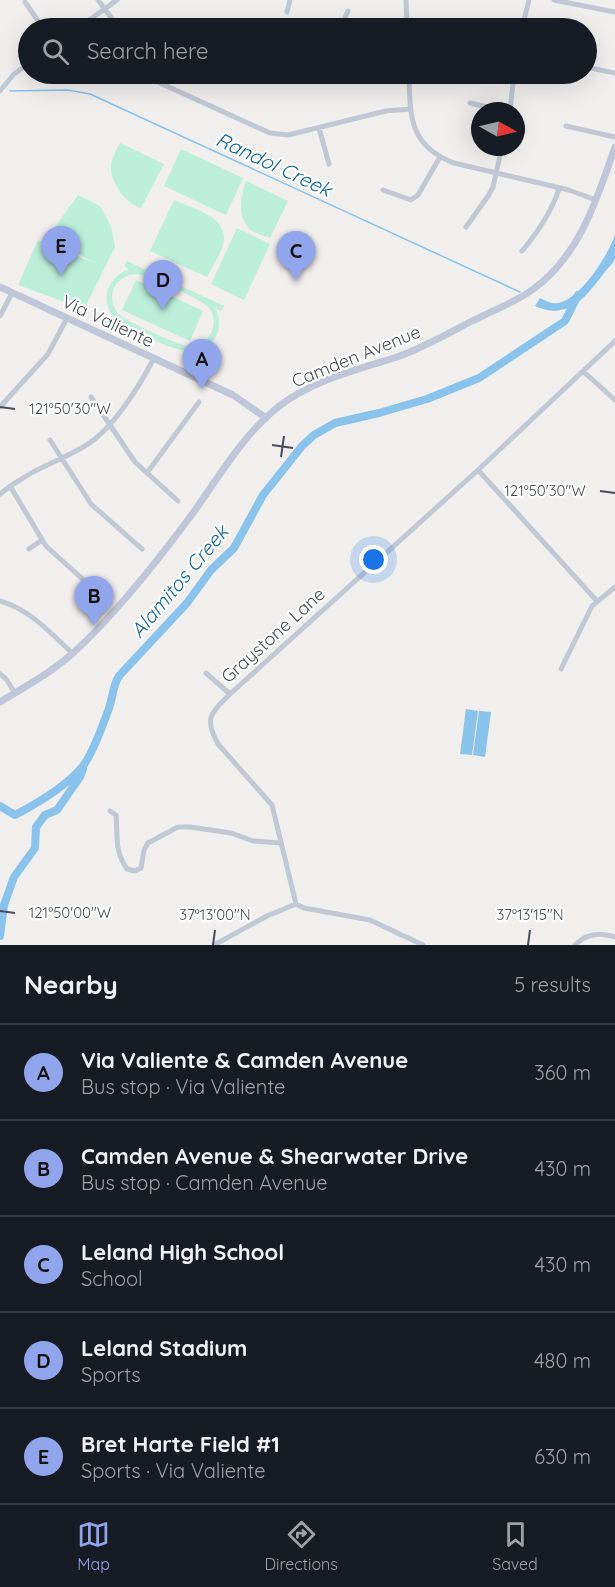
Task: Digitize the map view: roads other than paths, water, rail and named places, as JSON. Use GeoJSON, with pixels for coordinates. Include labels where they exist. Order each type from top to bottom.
{"type":"FeatureCollection","features":[{"type":"Feature","properties":{"kind":"street"},"geometry":{"type":"LineString","coordinates":[[98,0],[112,18]]}},
{"type":"Feature","properties":{"kind":"street"},"geometry":{"type":"LineString","coordinates":[[92,18],[117,0]]}},
{"type":"Feature","properties":{"kind":"street"},"geometry":{"type":"LineString","coordinates":[[287,12],[290,0]]}},
{"type":"Feature","properties":{"kind":"street"},"geometry":{"type":"LineString","coordinates":[[406,0],[407,18]]}},
{"type":"Feature","properties":{"kind":"street"},"geometry":{"type":"LineString","coordinates":[[524,18],[529,0]]}},
{"type":"Feature","properties":{"kind":"street"},"geometry":{"type":"LineString","coordinates":[[554,0],[615,12]]}},
{"type":"Feature","properties":{"kind":"street"},"geometry":{"type":"LineString","coordinates":[[25,2],[37,18]]}},
{"type":"Feature","properties":{"kind":"street"},"geometry":{"type":"LineString","coordinates":[[345,18],[348,11]]}},
{"type":"Feature","properties":{"kind":"street"},"geometry":{"type":"LineString","coordinates":[[597,70],[615,73]]}},
{"type":"Feature","properties":{"kind":"street"},"geometry":{"type":"LineString","coordinates":[[0,91],[18,71]]}},
{"type":"Feature","properties":{"kind":"street"},"geometry":{"type":"LineString","coordinates":[[162,84],[270,133],[288,135],[386,111],[410,109]]}},
{"type":"Feature","properties":{"kind":"street"},"geometry":{"type":"LineString","coordinates":[[409,84],[413,124],[418,136],[440,158],[569,190],[596,200]]}},
{"type":"Feature","properties":{"kind":"street"},"geometry":{"type":"LineString","coordinates":[[511,102],[513,84]]}},
{"type":"Feature","properties":{"kind":"street"},"geometry":{"type":"LineString","coordinates":[[566,126],[615,137]]}},
{"type":"Feature","properties":{"kind":"street"},"geometry":{"type":"LineString","coordinates":[[319,128],[329,164]]}},
{"type":"Feature","properties":{"kind":"street","name":"Camden Avenue"},"geometry":{"type":"LineString","coordinates":[[0,702],[51,671],[116,609],[156,561],[241,445],[266,418],[285,402],[312,387],[344,374],[411,352],[533,290],[546,279],[569,252],[585,225],[615,147]]}},
{"type":"Feature","properties":{"kind":"street"},"geometry":{"type":"LineString","coordinates":[[466,227],[488,196],[500,156]]}},
{"type":"Feature","properties":{"kind":"street"},"geometry":{"type":"LineString","coordinates":[[383,189],[411,200],[418,195],[440,158]]}},
{"type":"Feature","properties":{"kind":"street"},"geometry":{"type":"LineString","coordinates":[[522,251],[538,232],[554,204],[559,189]]}},
{"type":"Feature","properties":{"kind":"street","name":"Via Valiente"},"geometry":{"type":"LineString","coordinates":[[0,287],[232,395],[266,418]]}},
{"type":"Feature","properties":{"kind":"street"},"geometry":{"type":"LineString","coordinates":[[0,316],[12,293]]}},
{"type":"Feature","properties":{"kind":"street"},"geometry":{"type":"LineString","coordinates":[[0,407],[48,354],[67,318]]}},
{"type":"Feature","properties":{"kind":"street","name":"Graystone Lane"},"geometry":{"type":"LineString","coordinates":[[296,904],[272,805],[218,744],[212,733],[209,718],[230,694],[478,470],[615,341]]}},
{"type":"Feature","properties":{"kind":"street"},"geometry":{"type":"LineString","coordinates":[[0,494],[26,474],[86,446],[101,434],[130,397],[154,358]]}},
{"type":"Feature","properties":{"kind":"street"},"geometry":{"type":"LineString","coordinates":[[584,372],[615,400]]}},
{"type":"Feature","properties":{"kind":"street"},"geometry":{"type":"LineString","coordinates":[[91,397],[135,462],[178,501]]}},
{"type":"Feature","properties":{"kind":"street"},"geometry":{"type":"LineString","coordinates":[[147,473],[199,402]]}},
{"type":"Feature","properties":{"kind":"street"},"geometry":{"type":"LineString","coordinates":[[50,440],[91,504],[142,549]]}},
{"type":"Feature","properties":{"kind":"street"},"geometry":{"type":"LineString","coordinates":[[478,470],[597,601]]}},
{"type":"Feature","properties":{"kind":"street"},"geometry":{"type":"LineString","coordinates":[[10,486],[42,540],[98,593]]}},
{"type":"Feature","properties":{"kind":"street"},"geometry":{"type":"LineString","coordinates":[[29,549],[42,540]]}},
{"type":"Feature","properties":{"kind":"street"},"geometry":{"type":"LineString","coordinates":[[561,669],[592,606],[610,594],[615,587]]}},
{"type":"Feature","properties":{"kind":"street"},"geometry":{"type":"LineString","coordinates":[[0,601],[36,619],[72,653]]}},
{"type":"Feature","properties":{"kind":"street"},"geometry":{"type":"LineString","coordinates":[[206,673],[230,694]]}},
{"type":"Feature","properties":{"kind":"street"},"geometry":{"type":"LineString","coordinates":[[0,674],[15,693]]}},
{"type":"Feature","properties":{"kind":"street"},"geometry":{"type":"LineString","coordinates":[[110,811],[116,815],[117,851],[127,869],[135,871],[141,868],[144,850],[148,843],[178,827],[231,833],[254,841],[280,843]]}},
{"type":"Feature","properties":{"kind":"street"},"geometry":{"type":"LineString","coordinates":[[214,945],[267,916],[296,904],[304,908],[370,920],[423,945]]}},
{"type":"Feature","properties":{"kind":"street"},"geometry":{"type":"LineString","coordinates":[[575,945],[581,939],[591,935],[601,934],[615,937]]}},
{"type":"Feature","properties":{"kind":"water"},"geometry":{"type":"Polygon","coordinates":[[[615,235],[615,258],[612,264],[583,298],[557,311],[535,306],[540,298],[551,303],[558,303],[576,294],[600,264],[615,235]]]}},
{"type":"Feature","properties":{"kind":"water"},"geometry":{"type":"Polygon","coordinates":[[[466,709],[478,711],[472,755],[460,754],[466,709]]]}},
{"type":"Feature","properties":{"kind":"water"},"geometry":{"type":"Polygon","coordinates":[[[479,711],[491,712],[485,757],[473,755],[479,711]]]}},
{"type":"Feature","properties":{"kind":"waterway","name":"Randol Creek"},"geometry":{"type":"LineString","coordinates":[[10,91],[68,90],[90,94],[520,292]]}},
{"type":"Feature","properties":{"kind":"waterway","name":"Alamitos Creek"},"geometry":{"type":"LineString","coordinates":[[0,806],[15,815],[60,788],[83,766],[100,732],[119,676],[187,603],[211,570],[234,548],[263,495],[302,446],[314,435],[335,423],[427,399],[479,378],[565,321],[578,295]]}},
{"type":"Feature","properties":{"kind":"waterway"},"geometry":{"type":"LineString","coordinates":[[0,936],[4,905],[14,877],[35,848],[36,827],[45,815],[57,810],[83,769]]}},
{"type":"Feature","properties":{"kind":"place","name":"Bret Harte Field #1"},"geometry":{"type":"Point","coordinates":[61,276]}},
{"type":"Feature","properties":{"kind":"place","name":"Leland High School"},"geometry":{"type":"Point","coordinates":[296,281]}},
{"type":"Feature","properties":{"kind":"place","name":"Leland Stadium"},"geometry":{"type":"Point","coordinates":[163,310]}},
{"type":"Feature","properties":{"kind":"place","name":"Via Valiente & Camden Avenue"},"geometry":{"type":"Point","coordinates":[202,389]}},
{"type":"Feature","properties":{"kind":"place","name":"Camden Avenue & Shearwater Drive"},"geometry":{"type":"Point","coordinates":[94,626]}}]}
